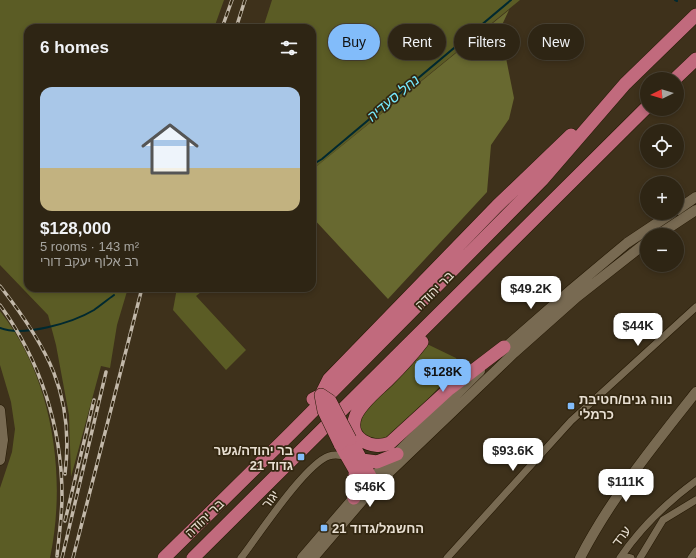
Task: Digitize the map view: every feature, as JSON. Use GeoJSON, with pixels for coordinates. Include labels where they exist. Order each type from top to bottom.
{"type":"FeatureCollection","features":[{"type":"Feature","properties":{"kind":"highway","name":"בר יהודה"},"geometry":{"type":"LineString","coordinates":[[162,558],[291,433],[542,180],[625,84],[696,15]]}},
{"type":"Feature","properties":{"kind":"highway"},"geometry":{"type":"LineString","coordinates":[[682,72],[693,62],[696,50]]}},
{"type":"Feature","properties":{"kind":"highway"},"geometry":{"type":"LineString","coordinates":[[162,558],[177,538],[234,477],[313,399],[321,395],[329,379],[497,206],[625,84]]}},
{"type":"Feature","properties":{"kind":"highway","name":"בר יהודה"},"geometry":{"type":"LineString","coordinates":[[193,558],[518,237],[640,114]]}},
{"type":"Feature","properties":{"kind":"highway"},"geometry":{"type":"LineString","coordinates":[[504,347],[449,389],[390,443],[372,446],[362,442],[359,438],[354,424],[360,409],[404,363],[478,279],[518,237]]}},
{"type":"Feature","properties":{"kind":"highway"},"geometry":{"type":"LineString","coordinates":[[321,395],[324,411],[345,442],[362,460],[369,484]]}},
{"type":"Feature","properties":{"kind":"highway"},"geometry":{"type":"LineString","coordinates":[[345,442],[347,457],[355,472],[369,484]]}},
{"type":"Feature","properties":{"kind":"highway"},"geometry":{"type":"LineString","coordinates":[[362,460],[377,462],[397,454]]}},
{"type":"Feature","properties":{"kind":"highway"},"geometry":{"type":"LineString","coordinates":[[354,498],[356,489],[355,472]]}},
{"type":"Feature","properties":{"kind":"main road"},"geometry":{"type":"LineString","coordinates":[[684,205],[696,197]]}},
{"type":"Feature","properties":{"kind":"main road"},"geometry":{"type":"LineString","coordinates":[[669,228],[696,210]]}},
{"type":"Feature","properties":{"kind":"main road"},"geometry":{"type":"LineString","coordinates":[[313,558],[369,484],[504,347],[627,243],[662,220]]}},
{"type":"Feature","properties":{"kind":"main road"},"geometry":{"type":"LineString","coordinates":[[302,558],[354,498],[369,484],[577,297],[640,248]]}},
{"type":"Feature","properties":{"kind":"main road"},"geometry":{"type":"LineString","coordinates":[[580,558],[605,514],[658,440],[696,392]]}},
{"type":"Feature","properties":{"kind":"main road"},"geometry":{"type":"LineString","coordinates":[[0,410],[2,440],[0,460]]}},
{"type":"Feature","properties":{"kind":"street"},"geometry":{"type":"LineString","coordinates":[[447,558],[571,421],[594,402],[696,306]]}},
{"type":"Feature","properties":{"kind":"street","name":"יגור"},"geometry":{"type":"LineString","coordinates":[[241,558],[291,491],[311,469],[329,456],[335,455],[347,457]]}},
{"type":"Feature","properties":{"kind":"street","name":"ערד"},"geometry":{"type":"LineString","coordinates":[[621,557],[650,520],[675,497],[696,481]]}},
{"type":"Feature","properties":{"kind":"street"},"geometry":{"type":"LineString","coordinates":[[640,558],[663,520],[696,500]]}},
{"type":"Feature","properties":{"kind":"street"},"geometry":{"type":"LineString","coordinates":[[692,558],[696,551]]}},
{"type":"Feature","properties":{"kind":"street"},"geometry":{"type":"LineString","coordinates":[[621,557],[631,558]]}},
{"type":"Feature","properties":{"kind":"shaded area"},"geometry":{"type":"Polygon","coordinates":[[[0,0],[224,0],[215,24],[24,24],[24,290],[0,265],[0,0]]]}},
{"type":"Feature","properties":{"kind":"shaded area"},"geometry":{"type":"Polygon","coordinates":[[[272,0],[520,0],[491,24],[454,24],[454,54],[316,167],[316,24],[264,24],[272,0]]]}},
{"type":"Feature","properties":{"kind":"shaded area"},"geometry":{"type":"Polygon","coordinates":[[[509,10],[502,24],[492,24],[509,10]]]}},
{"type":"Feature","properties":{"kind":"shaded area"},"geometry":{"type":"Polygon","coordinates":[[[454,55],[454,60],[506,60],[514,98],[509,119],[491,145],[487,192],[388,299],[316,221],[316,167],[454,55]]]}},
{"type":"Feature","properties":{"kind":"shaded area"},"geometry":{"type":"Polygon","coordinates":[[[26,292],[127,292],[117,325],[110,368],[101,366],[71,477],[69,415],[56,345],[48,315],[26,292]]]}},
{"type":"Feature","properties":{"kind":"shaded area"},"geometry":{"type":"Polygon","coordinates":[[[176,292],[201,292],[196,296],[246,350],[226,370],[173,310],[176,292]]]}},
{"type":"Feature","properties":{"kind":"shaded area"},"geometry":{"type":"Polygon","coordinates":[[[0,311],[18,337],[33,366],[44,397],[51,429],[56,461],[57,494],[55,527],[50,558],[0,558],[0,488],[12,452],[15,429],[11,402],[0,365],[0,311]]]}},
{"type":"Feature","properties":{"kind":"shaded area"},"geometry":{"type":"Polygon","coordinates":[[[427,344],[456,358],[459,366],[398,431],[383,443],[358,434],[361,411],[427,344]]]}},
{"type":"Feature","properties":{"kind":"waterway","name":"נחל סעדיה"},"geometry":{"type":"LineString","coordinates":[[316,163],[511,0]]}},
{"type":"Feature","properties":{"kind":"waterway","name":"נחל סעדיה"},"geometry":{"type":"LineString","coordinates":[[0,328],[22,331],[61,324],[85,315],[114,295]]}},
{"type":"Feature","properties":{"kind":"railway"},"geometry":{"type":"LineString","coordinates":[[223,24],[232,0]]}},
{"type":"Feature","properties":{"kind":"railway"},"geometry":{"type":"LineString","coordinates":[[237,24],[245,0]]}},
{"type":"Feature","properties":{"kind":"railway"},"geometry":{"type":"LineString","coordinates":[[0,286],[17,308],[31,330],[44,351],[54,373],[66,420],[67,446],[65,474]]}},
{"type":"Feature","properties":{"kind":"railway"},"geometry":{"type":"LineString","coordinates":[[73,558],[141,292]]}},
{"type":"Feature","properties":{"kind":"railway"},"geometry":{"type":"LineString","coordinates":[[0,305],[27,348],[46,395],[53,420],[61,470],[62,496],[57,556]]}},
{"type":"Feature","properties":{"kind":"railway"},"geometry":{"type":"LineString","coordinates":[[62,558],[106,372]]}},
{"type":"Feature","properties":{"kind":"railway"},"geometry":{"type":"LineString","coordinates":[[65,521],[94,400]]}},
{"type":"Feature","properties":{"kind":"place","name":"נווה גנים/חטיבת כרמלי"},"geometry":{"type":"Point","coordinates":[571,406]}},
{"type":"Feature","properties":{"kind":"place","name":"בר יהודה/גשר גדוד 21"},"geometry":{"type":"Point","coordinates":[301,457]}},
{"type":"Feature","properties":{"kind":"place","name":"החשמל/גדוד 21"},"geometry":{"type":"Point","coordinates":[324,528]}}]}
